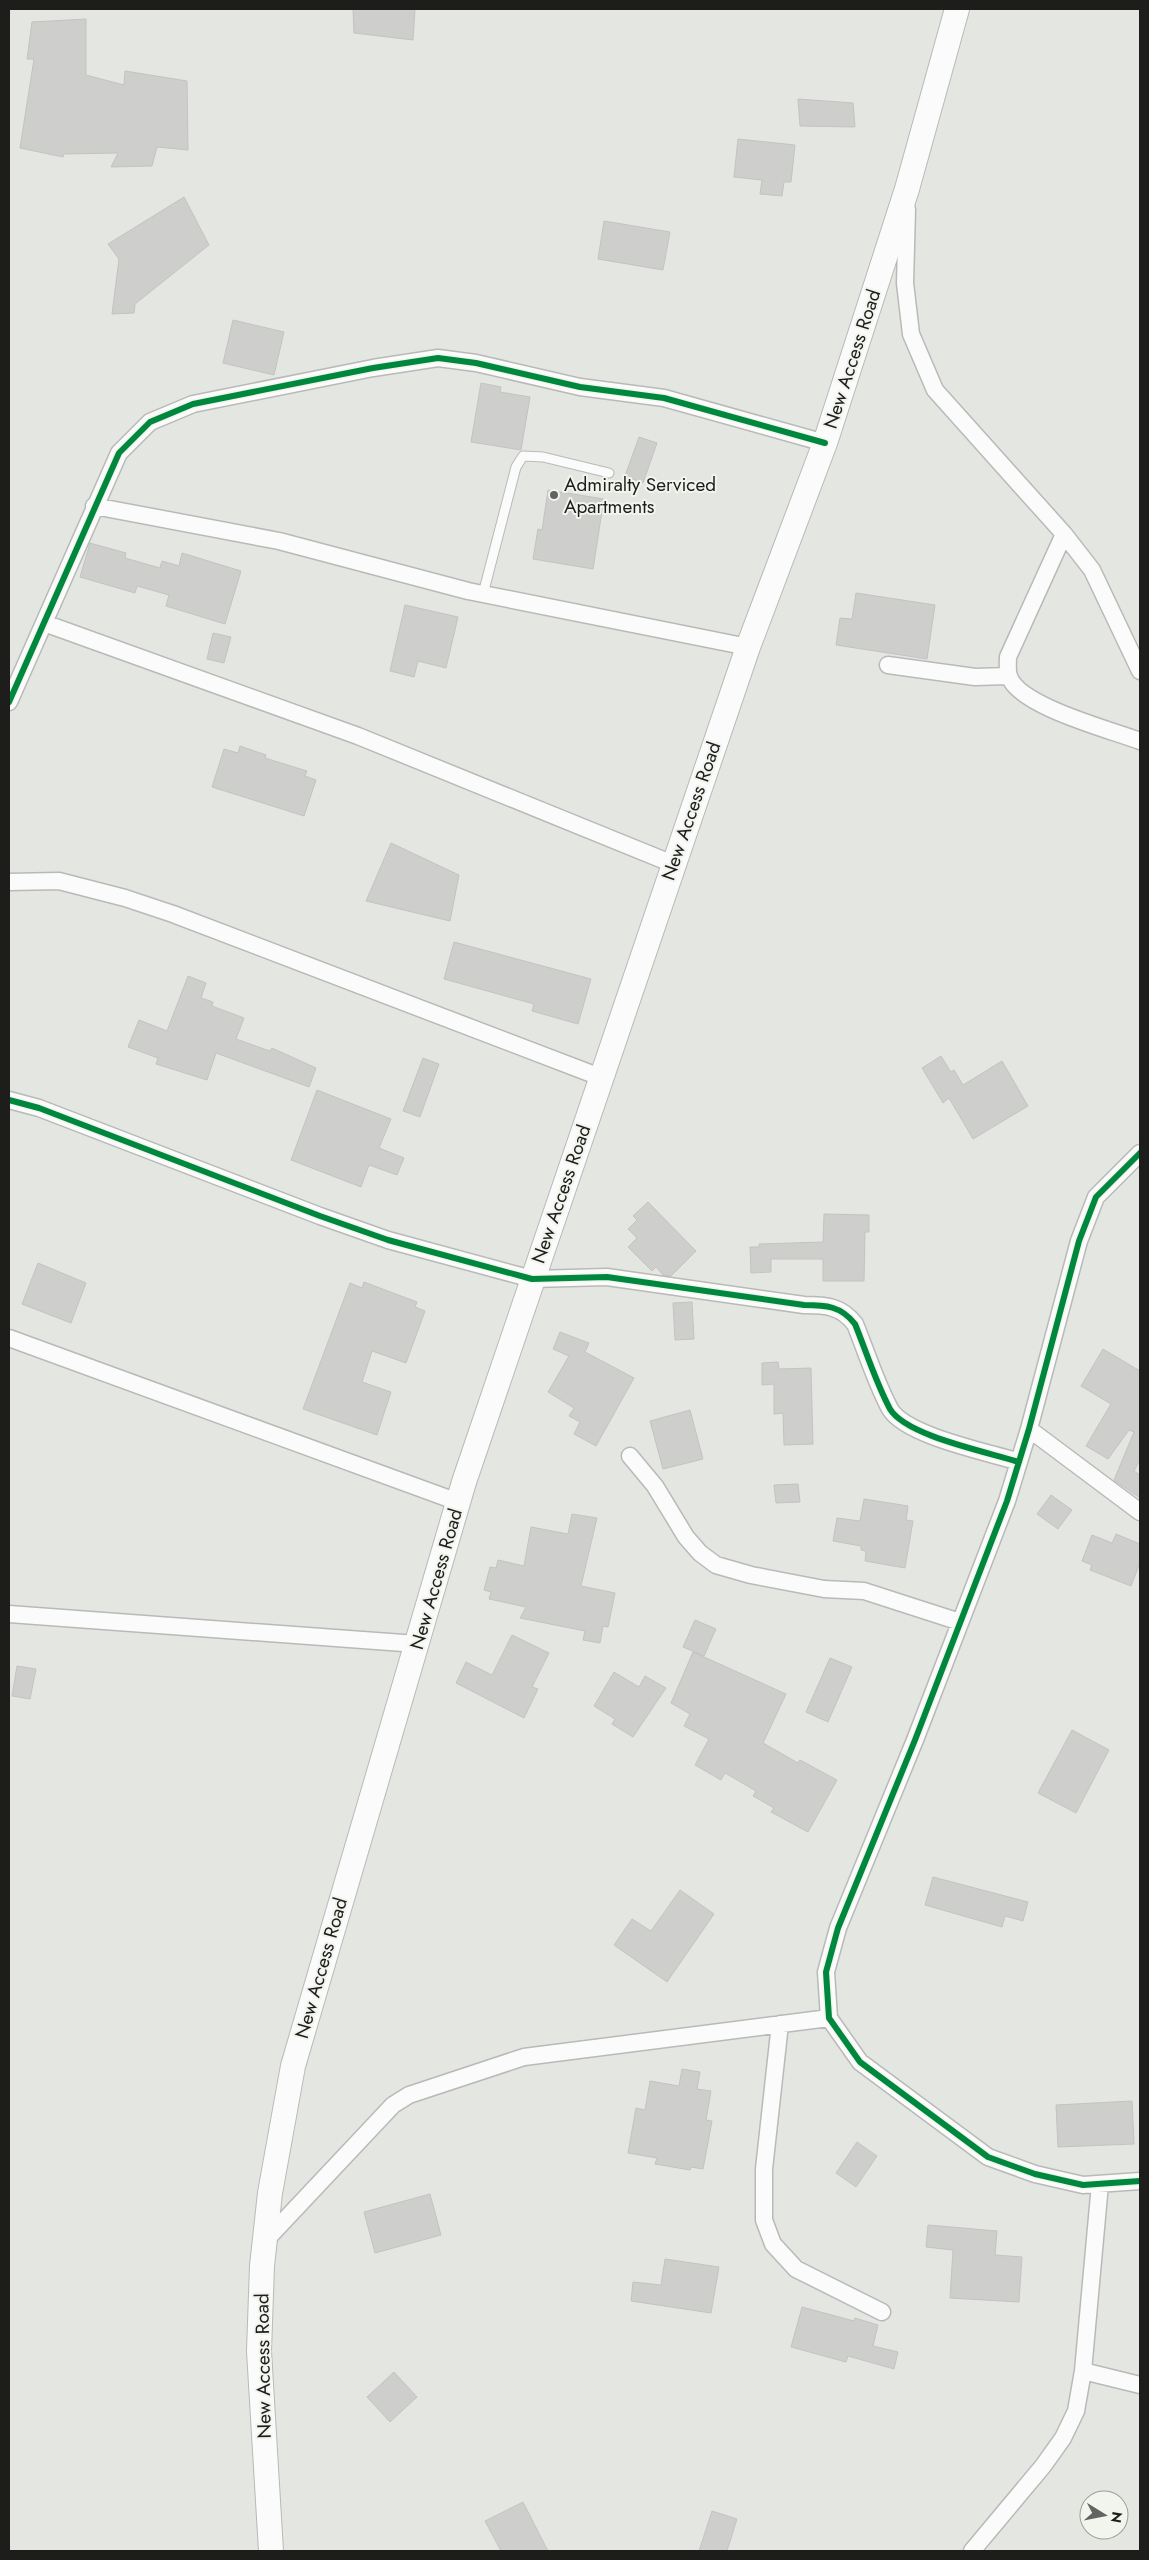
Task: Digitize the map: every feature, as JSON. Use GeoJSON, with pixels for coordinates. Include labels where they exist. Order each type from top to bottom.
{"type":"FeatureCollection","features":[{"type":"Feature","properties":{"kind":"main road","name":"New Access Road"},"geometry":{"type":"LineString","coordinates":[[271,2551],[259,2351],[264,2242],[270,2193],[293,2066],[458,1502],[600,1077],[748,647],[825,443],[907,189],[957,9]]}},
{"type":"Feature","properties":{"kind":"street"},"geometry":{"type":"LineString","coordinates":[[907,189],[905,283],[911,334],[935,390],[1064,534],[1092,570],[1140,671]]}},
{"type":"Feature","properties":{"kind":"street"},"geometry":{"type":"LineString","coordinates":[[9,702],[13,680],[44,623],[94,506],[120,453],[150,422],[193,404],[373,368],[438,358],[476,362],[580,387],[664,398],[825,443]]}},
{"type":"Feature","properties":{"kind":"street"},"geometry":{"type":"LineString","coordinates":[[94,506],[279,541],[484,594],[748,647]]}},
{"type":"Feature","properties":{"kind":"street"},"geometry":{"type":"LineString","coordinates":[[1064,534],[1008,657],[1008,676],[1017,690],[1036,703],[1140,741]]}},
{"type":"Feature","properties":{"kind":"street"},"geometry":{"type":"LineString","coordinates":[[44,623],[358,736],[673,864]]}},
{"type":"Feature","properties":{"kind":"street"},"geometry":{"type":"LineString","coordinates":[[888,665],[975,677],[1008,676]]}},
{"type":"Feature","properties":{"kind":"street"},"geometry":{"type":"LineString","coordinates":[[9,882],[59,881],[125,898],[173,914],[600,1077]]}},
{"type":"Feature","properties":{"kind":"street"},"geometry":{"type":"LineString","coordinates":[[9,1100],[39,1108],[379,1237],[532,1279],[607,1277],[804,1305],[829,1306],[846,1313],[855,1324],[891,1410],[902,1422],[917,1431],[1019,1462]]}},
{"type":"Feature","properties":{"kind":"street"},"geometry":{"type":"LineString","coordinates":[[1140,1153],[1096,1197],[1079,1241],[1029,1429],[1007,1500],[838,1928],[826,1972],[830,2018],[860,2062],[988,2157],[1035,2174],[1083,2185],[1140,2181]]}},
{"type":"Feature","properties":{"kind":"street"},"geometry":{"type":"LineString","coordinates":[[9,1338],[458,1502]]}},
{"type":"Feature","properties":{"kind":"street"},"geometry":{"type":"LineString","coordinates":[[1029,1429],[1140,1512]]}},
{"type":"Feature","properties":{"kind":"street"},"geometry":{"type":"LineString","coordinates":[[630,1456],[655,1486],[686,1537],[700,1553],[716,1565],[751,1575],[824,1589],[864,1590],[960,1622]]}},
{"type":"Feature","properties":{"kind":"street"},"geometry":{"type":"LineString","coordinates":[[9,1614],[417,1644]]}},
{"type":"Feature","properties":{"kind":"street"},"geometry":{"type":"LineString","coordinates":[[264,2242],[393,2105],[409,2095],[524,2057],[830,2018]]}},
{"type":"Feature","properties":{"kind":"street"},"geometry":{"type":"LineString","coordinates":[[780,2024],[764,2169],[764,2220],[773,2244],[796,2269],[882,2312]]}},
{"type":"Feature","properties":{"kind":"street"},"geometry":{"type":"LineString","coordinates":[[972,2551],[1063,2438],[1076,2411],[1083,2371],[1100,2184]]}},
{"type":"Feature","properties":{"kind":"street"},"geometry":{"type":"LineString","coordinates":[[1083,2371],[1140,2385]]}},
{"type":"Feature","properties":{"kind":"lane"},"geometry":{"type":"LineString","coordinates":[[484,594],[516,467],[523,456],[543,457],[609,473]]}},
{"type":"Feature","properties":{"kind":"building"},"geometry":{"type":"Polygon","coordinates":[[[353,9],[415,9],[413,40],[354,33],[353,9]]]}},
{"type":"Feature","properties":{"kind":"building"},"geometry":{"type":"Polygon","coordinates":[[[86,19],[86,75],[124,85],[125,71],[187,81],[188,150],[157,147],[152,166],[111,167],[118,153],[64,154],[63,157],[20,148],[34,59],[27,59],[32,22],[86,19]]]}},
{"type":"Feature","properties":{"kind":"building"},"geometry":{"type":"Polygon","coordinates":[[[798,99],[853,103],[855,127],[800,126],[798,99]]]}},
{"type":"Feature","properties":{"kind":"building"},"geometry":{"type":"Polygon","coordinates":[[[738,139],[795,145],[791,182],[784,182],[782,196],[760,194],[762,180],[734,177],[738,139]]]}},
{"type":"Feature","properties":{"kind":"building"},"geometry":{"type":"Polygon","coordinates":[[[184,197],[209,245],[135,304],[134,313],[112,314],[119,259],[108,244],[184,197]]]}},
{"type":"Feature","properties":{"kind":"building"},"geometry":{"type":"Polygon","coordinates":[[[604,221],[670,232],[663,270],[598,259],[604,221]]]}},
{"type":"Feature","properties":{"kind":"building"},"geometry":{"type":"Polygon","coordinates":[[[233,320],[284,332],[274,375],[223,363],[233,320]]]}},
{"type":"Feature","properties":{"kind":"building"},"geometry":{"type":"Polygon","coordinates":[[[481,383],[501,387],[500,392],[530,397],[521,450],[471,442],[481,383]]]}},
{"type":"Feature","properties":{"kind":"building"},"geometry":{"type":"Polygon","coordinates":[[[639,437],[657,443],[643,483],[625,476],[639,437]]]}},
{"type":"Feature","properties":{"kind":"building"},"geometry":{"type":"Polygon","coordinates":[[[548,490],[604,499],[593,569],[533,559],[538,529],[542,530],[548,490]]]}},
{"type":"Feature","properties":{"kind":"building"},"geometry":{"type":"Polygon","coordinates":[[[90,543],[126,553],[125,558],[160,568],[162,561],[179,566],[182,553],[241,571],[225,624],[166,606],[169,595],[137,586],[135,593],[80,577],[90,543]]]}},
{"type":"Feature","properties":{"kind":"building"},"geometry":{"type":"Polygon","coordinates":[[[856,593],[935,605],[927,659],[836,645],[840,618],[852,619],[856,593]]]}},
{"type":"Feature","properties":{"kind":"building"},"geometry":{"type":"Polygon","coordinates":[[[405,605],[458,617],[446,668],[418,661],[414,677],[390,671],[405,605]]]}},
{"type":"Feature","properties":{"kind":"building"},"geometry":{"type":"Polygon","coordinates":[[[213,633],[231,637],[224,663],[207,659],[213,633]]]}},
{"type":"Feature","properties":{"kind":"building"},"geometry":{"type":"Polygon","coordinates":[[[240,746],[266,755],[265,758],[307,771],[305,776],[316,780],[304,816],[212,787],[224,749],[238,753],[240,746]]]}},
{"type":"Feature","properties":{"kind":"building"},"geometry":{"type":"Polygon","coordinates":[[[391,843],[459,875],[450,921],[366,901],[391,843]]]}},
{"type":"Feature","properties":{"kind":"building"},"geometry":{"type":"Polygon","coordinates":[[[454,942],[591,979],[578,1024],[532,1011],[534,1004],[444,979],[454,942]]]}},
{"type":"Feature","properties":{"kind":"building"},"geometry":{"type":"Polygon","coordinates":[[[188,976],[206,983],[201,998],[213,1002],[212,1006],[244,1018],[236,1039],[270,1051],[272,1048],[316,1068],[309,1087],[216,1053],[207,1080],[156,1064],[158,1058],[128,1047],[139,1020],[167,1031],[188,976]]]}},
{"type":"Feature","properties":{"kind":"building"},"geometry":{"type":"Polygon","coordinates":[[[941,1056],[951,1072],[954,1070],[963,1085],[1002,1061],[1028,1106],[973,1139],[949,1098],[943,1103],[922,1068],[941,1056]]]}},
{"type":"Feature","properties":{"kind":"building"},"geometry":{"type":"Polygon","coordinates":[[[423,1058],[439,1064],[420,1117],[403,1111],[423,1058]]]}},
{"type":"Feature","properties":{"kind":"building"},"geometry":{"type":"Polygon","coordinates":[[[317,1090],[391,1119],[379,1148],[404,1158],[397,1175],[369,1165],[361,1187],[291,1160],[317,1090]]]}},
{"type":"Feature","properties":{"kind":"building"},"geometry":{"type":"Polygon","coordinates":[[[648,1202],[696,1251],[671,1276],[663,1275],[656,1267],[652,1271],[628,1247],[637,1238],[628,1229],[637,1220],[633,1216],[648,1202]]]}},
{"type":"Feature","properties":{"kind":"building"},"geometry":{"type":"Polygon","coordinates":[[[824,1214],[869,1215],[869,1232],[865,1232],[864,1281],[823,1281],[823,1259],[771,1259],[771,1272],[751,1273],[750,1247],[759,1247],[759,1244],[823,1242],[824,1214]]]}},
{"type":"Feature","properties":{"kind":"building"},"geometry":{"type":"Polygon","coordinates":[[[38,1263],[86,1283],[71,1323],[22,1304],[38,1263]]]}},
{"type":"Feature","properties":{"kind":"building"},"geometry":{"type":"Polygon","coordinates":[[[364,1282],[417,1302],[415,1307],[425,1311],[406,1363],[372,1351],[362,1382],[391,1392],[377,1435],[303,1409],[350,1283],[362,1288],[364,1282]]]}},
{"type":"Feature","properties":{"kind":"building"},"geometry":{"type":"Polygon","coordinates":[[[692,1302],[694,1339],[675,1340],[673,1303],[692,1302]]]}},
{"type":"Feature","properties":{"kind":"building"},"geometry":{"type":"Polygon","coordinates":[[[560,1332],[589,1343],[585,1352],[634,1378],[596,1446],[574,1434],[580,1422],[569,1416],[574,1408],[548,1392],[569,1356],[553,1349],[560,1332]]]}},
{"type":"Feature","properties":{"kind":"building"},"geometry":{"type":"Polygon","coordinates":[[[1103,1349],[1140,1371],[1140,1460],[1134,1471],[1140,1475],[1140,1498],[1114,1480],[1134,1432],[1129,1430],[1108,1459],[1086,1446],[1111,1404],[1081,1386],[1103,1349]]]}},
{"type":"Feature","properties":{"kind":"building"},"geometry":{"type":"Polygon","coordinates":[[[778,1362],[779,1369],[811,1368],[813,1444],[784,1445],[783,1413],[774,1414],[774,1384],[762,1385],[762,1363],[778,1362]]]}},
{"type":"Feature","properties":{"kind":"building"},"geometry":{"type":"Polygon","coordinates":[[[690,1410],[703,1459],[663,1469],[650,1421],[690,1410]]]}},
{"type":"Feature","properties":{"kind":"building"},"geometry":{"type":"Polygon","coordinates":[[[798,1484],[800,1502],[776,1503],[774,1485],[798,1484]]]}},
{"type":"Feature","properties":{"kind":"building"},"geometry":{"type":"Polygon","coordinates":[[[1051,1495],[1072,1510],[1058,1529],[1037,1514],[1051,1495]]]}},
{"type":"Feature","properties":{"kind":"building"},"geometry":{"type":"Polygon","coordinates":[[[864,1499],[908,1506],[906,1520],[913,1521],[905,1568],[865,1561],[866,1551],[861,1550],[861,1546],[833,1541],[837,1518],[860,1521],[864,1499]]]}},
{"type":"Feature","properties":{"kind":"building"},"geometry":{"type":"Polygon","coordinates":[[[572,1514],[597,1518],[581,1586],[615,1593],[608,1627],[603,1626],[600,1643],[583,1640],[585,1631],[520,1618],[526,1607],[489,1599],[491,1592],[484,1590],[490,1567],[496,1568],[498,1560],[524,1566],[531,1527],[568,1534],[572,1514]]]}},
{"type":"Feature","properties":{"kind":"building"},"geometry":{"type":"Polygon","coordinates":[[[1116,1534],[1140,1544],[1140,1563],[1131,1586],[1090,1570],[1092,1565],[1082,1561],[1092,1535],[1112,1543],[1116,1534]]]}},
{"type":"Feature","properties":{"kind":"building"},"geometry":{"type":"Polygon","coordinates":[[[695,1620],[716,1629],[704,1656],[683,1647],[695,1620]]]}},
{"type":"Feature","properties":{"kind":"building"},"geometry":{"type":"Polygon","coordinates":[[[512,1635],[549,1653],[532,1687],[538,1689],[524,1718],[456,1683],[466,1662],[492,1675],[512,1635]]]}},
{"type":"Feature","properties":{"kind":"building"},"geometry":{"type":"Polygon","coordinates":[[[693,1652],[786,1694],[763,1743],[798,1763],[800,1760],[837,1780],[808,1832],[771,1812],[774,1808],[753,1796],[756,1791],[725,1773],[721,1780],[695,1765],[709,1739],[684,1726],[690,1714],[671,1703],[693,1652]]]}},
{"type":"Feature","properties":{"kind":"building"},"geometry":{"type":"Polygon","coordinates":[[[830,1658],[852,1667],[828,1722],[806,1712],[830,1658]]]}},
{"type":"Feature","properties":{"kind":"building"},"geometry":{"type":"Polygon","coordinates":[[[17,1666],[36,1669],[30,1699],[12,1696],[17,1666]]]}},
{"type":"Feature","properties":{"kind":"building"},"geometry":{"type":"Polygon","coordinates":[[[614,1672],[639,1687],[645,1676],[666,1688],[633,1737],[612,1724],[615,1719],[594,1706],[614,1672]]]}},
{"type":"Feature","properties":{"kind":"building"},"geometry":{"type":"Polygon","coordinates":[[[1072,1730],[1109,1750],[1076,1813],[1038,1793],[1072,1730]]]}},
{"type":"Feature","properties":{"kind":"building"},"geometry":{"type":"Polygon","coordinates":[[[933,1877],[1028,1902],[1023,1921],[1005,1916],[1002,1927],[925,1905],[933,1877]]]}},
{"type":"Feature","properties":{"kind":"building"},"geometry":{"type":"Polygon","coordinates":[[[680,1890],[714,1914],[667,1982],[614,1945],[632,1919],[651,1931],[680,1890]]]}},
{"type":"Feature","properties":{"kind":"building"},"geometry":{"type":"Polygon","coordinates":[[[682,2069],[700,2072],[697,2089],[711,2091],[706,2120],[712,2121],[703,2169],[691,2167],[690,2170],[655,2164],[657,2158],[628,2153],[636,2108],[645,2110],[650,2081],[679,2086],[682,2069]]]}},
{"type":"Feature","properties":{"kind":"building"},"geometry":{"type":"Polygon","coordinates":[[[1132,2101],[1134,2144],[1058,2147],[1056,2105],[1132,2101]]]}},
{"type":"Feature","properties":{"kind":"building"},"geometry":{"type":"Polygon","coordinates":[[[857,2142],[877,2156],[856,2187],[836,2173],[857,2142]]]}},
{"type":"Feature","properties":{"kind":"building"},"geometry":{"type":"Polygon","coordinates":[[[430,2194],[441,2235],[375,2253],[364,2212],[430,2194]]]}},
{"type":"Feature","properties":{"kind":"building"},"geometry":{"type":"Polygon","coordinates":[[[928,2225],[997,2231],[995,2255],[1022,2257],[1019,2302],[950,2298],[953,2250],[926,2247],[928,2225]]]}},
{"type":"Feature","properties":{"kind":"building"},"geometry":{"type":"Polygon","coordinates":[[[665,2259],[719,2267],[711,2313],[631,2301],[633,2282],[661,2285],[665,2259]]]}},
{"type":"Feature","properties":{"kind":"building"},"geometry":{"type":"Polygon","coordinates":[[[802,2307],[854,2321],[855,2318],[878,2325],[873,2346],[898,2352],[894,2369],[848,2356],[846,2362],[791,2347],[802,2307]]]}},
{"type":"Feature","properties":{"kind":"building"},"geometry":{"type":"Polygon","coordinates":[[[394,2372],[417,2397],[390,2422],[367,2397],[394,2372]]]}},
{"type":"Feature","properties":{"kind":"building"},"geometry":{"type":"Polygon","coordinates":[[[523,2502],[548,2551],[501,2551],[485,2521],[523,2502]]]}},
{"type":"Feature","properties":{"kind":"building"},"geometry":{"type":"Polygon","coordinates":[[[712,2511],[737,2519],[727,2551],[699,2551],[712,2511]]]}},
{"type":"Feature","properties":{"kind":"cycle path"},"geometry":{"type":"LineString","coordinates":[[9,702],[119,453],[150,422],[193,404],[373,368],[438,358],[476,363],[580,387],[664,398],[825,443]]}},
{"type":"Feature","properties":{"kind":"cycle path"},"geometry":{"type":"LineString","coordinates":[[9,1100],[39,1108],[320,1216],[388,1240],[532,1279],[607,1277],[804,1305],[819,1305],[839,1310],[855,1324],[885,1399],[890,1409],[899,1419],[930,1435],[949,1442],[1019,1462]]}},
{"type":"Feature","properties":{"kind":"cycle path"},"geometry":{"type":"LineString","coordinates":[[1140,1153],[1096,1197],[1079,1241],[1029,1429],[1007,1501],[915,1740],[838,1928],[826,1972],[829,2018],[860,2062],[988,2157],[1035,2174],[1083,2185],[1140,2181]]}},
{"type":"Feature","properties":{"kind":"place","name":"Admiralty Serviced Apartments"},"geometry":{"type":"Point","coordinates":[554,495]}}]}
